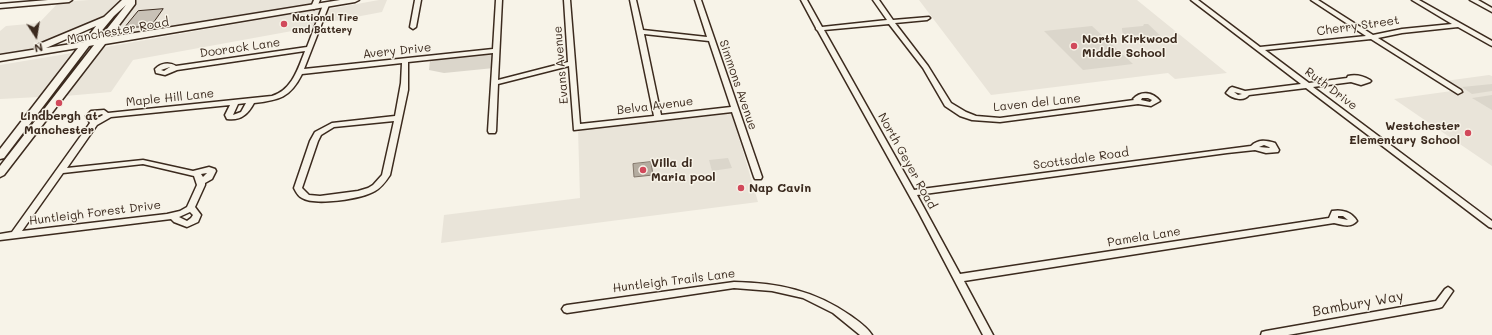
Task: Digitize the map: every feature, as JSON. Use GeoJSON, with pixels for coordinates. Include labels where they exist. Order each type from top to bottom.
{"type":"FeatureCollection","features":[{"type":"Feature","properties":{"kind":"main road"},"geometry":{"type":"LineString","coordinates":[[1,165],[42,98],[107,18],[120,5],[128,0]]}},
{"type":"Feature","properties":{"kind":"main road"},"geometry":{"type":"LineString","coordinates":[[1,165],[100,44],[131,4],[131,0]]}},
{"type":"Feature","properties":{"kind":"main road","name":"Manchester Road"},"geometry":{"type":"LineString","coordinates":[[0,58],[100,44],[199,25],[215,24],[316,4],[326,5],[355,0]]}},
{"type":"Feature","properties":{"kind":"main road"},"geometry":{"type":"LineString","coordinates":[[15,56],[38,48],[107,18]]}},
{"type":"Feature","properties":{"kind":"main road","name":"Manchester Road"},"geometry":{"type":"LineString","coordinates":[[0,63],[84,46]]}},
{"type":"Feature","properties":{"kind":"street"},"geometry":{"type":"LineString","coordinates":[[0,6],[69,0]]}},
{"type":"Feature","properties":{"kind":"street"},"geometry":{"type":"LineString","coordinates":[[413,27],[418,0]]}},
{"type":"Feature","properties":{"kind":"street"},"geometry":{"type":"LineString","coordinates":[[492,131],[499,0]]}},
{"type":"Feature","properties":{"kind":"street","name":"Evans Avenue"},"geometry":{"type":"LineString","coordinates":[[567,0],[577,127]]}},
{"type":"Feature","properties":{"kind":"street"},"geometry":{"type":"LineString","coordinates":[[633,0],[658,117]]}},
{"type":"Feature","properties":{"kind":"street","name":"Simmons Avenue"},"geometry":{"type":"LineString","coordinates":[[698,0],[758,177]]}},
{"type":"Feature","properties":{"kind":"street","name":"North Geyer Road"},"geometry":{"type":"LineString","coordinates":[[804,0],[988,335]]}},
{"type":"Feature","properties":{"kind":"street","name":"Laven del Lane"},"geometry":{"type":"LineString","coordinates":[[876,0],[926,67],[948,104],[956,110],[975,118],[1000,120],[1138,102]]}},
{"type":"Feature","properties":{"kind":"street","name":"Ruth Drive"},"geometry":{"type":"LineString","coordinates":[[1194,0],[1492,225]]}},
{"type":"Feature","properties":{"kind":"street"},"geometry":{"type":"LineString","coordinates":[[1314,0],[1458,92]]}},
{"type":"Feature","properties":{"kind":"street"},"geometry":{"type":"LineString","coordinates":[[1415,0],[1492,44]]}},
{"type":"Feature","properties":{"kind":"street"},"geometry":{"type":"LineString","coordinates":[[1473,0],[1492,10]]}},
{"type":"Feature","properties":{"kind":"street"},"geometry":{"type":"LineString","coordinates":[[300,72],[326,5]]}},
{"type":"Feature","properties":{"kind":"street"},"geometry":{"type":"LineString","coordinates":[[819,29],[927,18]]}},
{"type":"Feature","properties":{"kind":"street","name":"Cherry Street"},"geometry":{"type":"LineString","coordinates":[[1260,49],[1372,37],[1402,31],[1458,25]]}},
{"type":"Feature","properties":{"kind":"street"},"geometry":{"type":"LineString","coordinates":[[640,32],[710,39]]}},
{"type":"Feature","properties":{"kind":"street","name":"Doorack Lane"},"geometry":{"type":"LineString","coordinates":[[175,68],[308,49]]}},
{"type":"Feature","properties":{"kind":"street","name":"Avery Drive"},"geometry":{"type":"LineString","coordinates":[[300,72],[497,51]]}},
{"type":"Feature","properties":{"kind":"street"},"geometry":{"type":"LineString","coordinates":[[398,118],[341,124],[325,129],[318,134],[314,141],[298,188],[301,194],[316,199],[362,194],[382,182],[386,175],[405,90],[405,62]]}},
{"type":"Feature","properties":{"kind":"street"},"geometry":{"type":"LineString","coordinates":[[495,83],[571,63]]}},
{"type":"Feature","properties":{"kind":"street","name":"Maple Hill Lane"},"geometry":{"type":"LineString","coordinates":[[60,171],[94,124],[90,116],[94,113],[104,112],[107,116],[251,101],[281,95],[288,91],[300,72]]}},
{"type":"Feature","properties":{"kind":"street"},"geometry":{"type":"LineString","coordinates":[[1245,93],[1352,80]]}},
{"type":"Feature","properties":{"kind":"street"},"geometry":{"type":"LineString","coordinates":[[235,103],[229,115],[230,117],[235,118],[241,116],[251,101]]}},
{"type":"Feature","properties":{"kind":"street","name":"Belva Avenue"},"geometry":{"type":"LineString","coordinates":[[577,127],[735,109]]}},
{"type":"Feature","properties":{"kind":"street","name":"Scottsdale Road"},"geometry":{"type":"LineString","coordinates":[[911,193],[1254,148]]}},
{"type":"Feature","properties":{"kind":"street"},"geometry":{"type":"LineString","coordinates":[[15,235],[60,171],[144,162],[193,172],[212,171],[209,177],[201,182]]}},
{"type":"Feature","properties":{"kind":"street"},"geometry":{"type":"LineString","coordinates":[[173,215],[187,224],[194,221],[197,215],[191,208],[201,182],[198,175],[193,172]]}},
{"type":"Feature","properties":{"kind":"street","name":"Huntleigh Forest Drive"},"geometry":{"type":"LineString","coordinates":[[0,237],[173,215],[191,208]]}},
{"type":"Feature","properties":{"kind":"street","name":"Pamela Lane"},"geometry":{"type":"LineString","coordinates":[[958,278],[1334,220]]}},
{"type":"Feature","properties":{"kind":"street","name":"Huntleigh Trails Lane"},"geometry":{"type":"LineString","coordinates":[[567,309],[726,286],[760,286],[785,290],[820,300],[852,321],[867,335]]}},
{"type":"Feature","properties":{"kind":"street","name":"Bambury Way"},"geometry":{"type":"LineString","coordinates":[[1266,335],[1439,304],[1448,291]]}},
{"type":"Feature","properties":{"kind":"shaded area"},"geometry":{"type":"Polygon","coordinates":[[[122,0],[106,16],[40,46],[20,53],[0,57],[0,31],[6,26],[39,23],[59,2],[122,0]]]}},
{"type":"Feature","properties":{"kind":"shaded area"},"geometry":{"type":"Polygon","coordinates":[[[137,0],[313,0],[312,3],[307,5],[113,36],[137,0]]]}},
{"type":"Feature","properties":{"kind":"shaded area"},"geometry":{"type":"Polygon","coordinates":[[[379,0],[387,0],[382,12],[324,23],[329,9],[379,0]]]}},
{"type":"Feature","properties":{"kind":"shaded area","name":"North Kirkwood Middle School"},"geometry":{"type":"Polygon","coordinates":[[[919,0],[1137,0],[1227,73],[1175,79],[1168,73],[991,95],[919,0]]]}},
{"type":"Feature","properties":{"kind":"shaded area"},"geometry":{"type":"Polygon","coordinates":[[[321,10],[314,27],[133,60],[111,92],[65,96],[100,51],[106,47],[321,10]]]}},
{"type":"Feature","properties":{"kind":"shaded area"},"geometry":{"type":"Polygon","coordinates":[[[1144,24],[1148,24],[1165,40],[1139,42],[1127,38],[1123,34],[1122,28],[1143,26],[1144,24]]]}},
{"type":"Feature","properties":{"kind":"shaded area"},"geometry":{"type":"Polygon","coordinates":[[[1092,26],[1133,64],[1083,70],[1044,31],[1092,26]]]}},
{"type":"Feature","properties":{"kind":"shaded area"},"geometry":{"type":"Polygon","coordinates":[[[72,53],[73,55],[39,97],[0,99],[0,65],[72,53]]]}},
{"type":"Feature","properties":{"kind":"shaded area"},"geometry":{"type":"Polygon","coordinates":[[[495,53],[494,68],[444,73],[429,70],[430,60],[495,53]]]}},
{"type":"Feature","properties":{"kind":"shaded area","name":"Westchester Elementary School"},"geometry":{"type":"Polygon","coordinates":[[[1489,75],[1492,76],[1492,166],[1394,99],[1459,90],[1445,81],[1489,75]]]}},
{"type":"Feature","properties":{"kind":"shaded area"},"geometry":{"type":"Polygon","coordinates":[[[1492,84],[1492,91],[1472,94],[1462,87],[1492,84]]]}},
{"type":"Feature","properties":{"kind":"shaded area"},"geometry":{"type":"Polygon","coordinates":[[[1492,95],[1492,110],[1472,98],[1492,95]]]}},
{"type":"Feature","properties":{"kind":"shaded area"},"geometry":{"type":"Polygon","coordinates":[[[731,111],[758,202],[441,243],[444,215],[580,198],[578,129],[731,111]]]}},
{"type":"Feature","properties":{"kind":"shaded area"},"geometry":{"type":"Polygon","coordinates":[[[728,158],[732,168],[712,171],[709,160],[728,158]]]}},
{"type":"Feature","properties":{"kind":"shaded area","name":"Villa di Maria pool"},"geometry":{"type":"Polygon","coordinates":[[[651,162],[653,175],[634,177],[633,164],[651,162]]]}},
{"type":"Feature","properties":{"kind":"building"},"geometry":{"type":"Polygon","coordinates":[[[163,9],[151,26],[124,28],[138,11],[163,9]]]}},
{"type":"Feature","properties":{"kind":"place","name":"National Tire and Battery"},"geometry":{"type":"Point","coordinates":[284,24]}},
{"type":"Feature","properties":{"kind":"place","name":"North Kirkwood Middle School"},"geometry":{"type":"Point","coordinates":[1074,46]}},
{"type":"Feature","properties":{"kind":"place","name":"Lindbergh at Manchester"},"geometry":{"type":"Point","coordinates":[59,103]}},
{"type":"Feature","properties":{"kind":"place","name":"Westchester Elementary School"},"geometry":{"type":"Point","coordinates":[1468,133]}},
{"type":"Feature","properties":{"kind":"place","name":"Villa di Maria pool"},"geometry":{"type":"Point","coordinates":[643,170]}},
{"type":"Feature","properties":{"kind":"place","name":"Nap Cavin"},"geometry":{"type":"Point","coordinates":[741,188]}}]}
